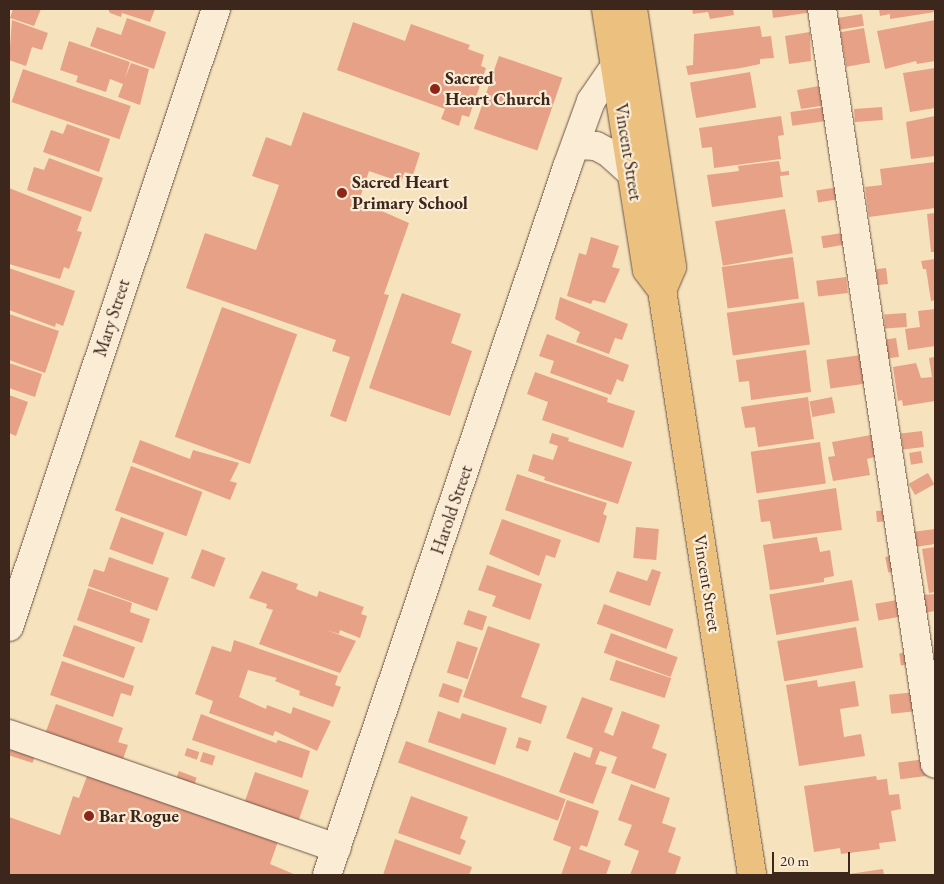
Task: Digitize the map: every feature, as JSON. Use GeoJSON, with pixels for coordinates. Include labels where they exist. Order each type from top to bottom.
{"type":"FeatureCollection","features":[{"type":"Feature","properties":{"kind":"main road","name":"Vincent Street"},"geometry":{"type":"LineString","coordinates":[[606,9],[647,270],[662,290],[752,875]]}},
{"type":"Feature","properties":{"kind":"main road","name":"Vincent Street"},"geometry":{"type":"LineString","coordinates":[[634,9],[672,267],[662,290]]}},
{"type":"Feature","properties":{"kind":"street","name":"Mary Street"},"geometry":{"type":"LineString","coordinates":[[9,627],[216,9]]}},
{"type":"Feature","properties":{"kind":"street"},"geometry":{"type":"LineString","coordinates":[[822,9],[935,764]]}},
{"type":"Feature","properties":{"kind":"street","name":"Harold Street"},"geometry":{"type":"LineString","coordinates":[[332,868],[576,145],[592,101],[615,66]]}},
{"type":"Feature","properties":{"kind":"street"},"geometry":{"type":"LineString","coordinates":[[576,145],[596,146],[608,152],[631,173]]}},
{"type":"Feature","properties":{"kind":"street"},"geometry":{"type":"LineString","coordinates":[[9,734],[332,868]]}},
{"type":"Feature","properties":{"kind":"building"},"geometry":{"type":"Polygon","coordinates":[[[13,9],[41,9],[34,26],[10,18],[13,9]]]}},
{"type":"Feature","properties":{"kind":"building"},"geometry":{"type":"Polygon","coordinates":[[[108,9],[155,9],[150,22],[122,13],[121,17],[110,13],[108,9]]]}},
{"type":"Feature","properties":{"kind":"building"},"geometry":{"type":"Polygon","coordinates":[[[692,9],[733,9],[734,15],[710,19],[708,12],[693,14],[692,9]]]}},
{"type":"Feature","properties":{"kind":"building"},"geometry":{"type":"Polygon","coordinates":[[[772,9],[813,9],[813,12],[773,18],[772,9]]]}},
{"type":"Feature","properties":{"kind":"building"},"geometry":{"type":"Polygon","coordinates":[[[879,9],[935,9],[935,12],[890,19],[890,14],[880,16],[879,9]]]}},
{"type":"Feature","properties":{"kind":"building"},"geometry":{"type":"Polygon","coordinates":[[[862,14],[864,26],[839,30],[837,18],[862,14]]]}},
{"type":"Feature","properties":{"kind":"building"},"geometry":{"type":"Polygon","coordinates":[[[127,18],[166,32],[154,69],[90,46],[97,27],[121,35],[127,18]]]}},
{"type":"Feature","properties":{"kind":"building"},"geometry":{"type":"Polygon","coordinates":[[[12,20],[48,33],[42,50],[32,47],[26,66],[9,60],[12,20]]]}},
{"type":"Feature","properties":{"kind":"building"},"geometry":{"type":"Polygon","coordinates":[[[935,20],[935,61],[917,64],[916,61],[885,69],[877,31],[935,20]]]}},
{"type":"Feature","properties":{"kind":"building","name":"Sacred Heart Church"},"geometry":{"type":"Polygon","coordinates":[[[353,22],[405,41],[411,24],[470,45],[468,49],[484,55],[481,66],[486,68],[469,117],[462,115],[459,126],[441,119],[445,109],[337,70],[353,22]]]}},
{"type":"Feature","properties":{"kind":"building"},"geometry":{"type":"Polygon","coordinates":[[[760,26],[762,37],[771,36],[774,58],[760,59],[760,64],[741,68],[688,75],[686,66],[693,65],[694,34],[760,26]]]}},
{"type":"Feature","properties":{"kind":"building"},"geometry":{"type":"Polygon","coordinates":[[[864,28],[870,62],[846,67],[840,32],[864,28]]]}},
{"type":"Feature","properties":{"kind":"building"},"geometry":{"type":"Polygon","coordinates":[[[810,32],[811,61],[789,64],[785,36],[810,32]]]}},
{"type":"Feature","properties":{"kind":"building"},"geometry":{"type":"Polygon","coordinates":[[[69,41],[130,62],[125,78],[131,63],[149,69],[140,105],[118,97],[123,84],[110,79],[106,92],[76,82],[78,76],[60,70],[69,41]]]}},
{"type":"Feature","properties":{"kind":"building"},"geometry":{"type":"Polygon","coordinates":[[[499,56],[562,78],[537,151],[474,129],[499,56]]]}},
{"type":"Feature","properties":{"kind":"building"},"geometry":{"type":"Polygon","coordinates":[[[935,68],[935,108],[910,112],[903,73],[935,68]]]}},
{"type":"Feature","properties":{"kind":"building"},"geometry":{"type":"Polygon","coordinates":[[[23,69],[131,106],[119,139],[12,102],[23,69]]]}},
{"type":"Feature","properties":{"kind":"building"},"geometry":{"type":"Polygon","coordinates":[[[750,72],[756,107],[696,118],[690,83],[750,72]]]}},
{"type":"Feature","properties":{"kind":"building"},"geometry":{"type":"Polygon","coordinates":[[[819,86],[821,97],[827,105],[801,109],[797,90],[819,86]]]}},
{"type":"Feature","properties":{"kind":"building"},"geometry":{"type":"Polygon","coordinates":[[[826,107],[828,121],[792,126],[790,112],[826,107]]]}},
{"type":"Feature","properties":{"kind":"building"},"geometry":{"type":"Polygon","coordinates":[[[882,107],[883,120],[855,122],[854,109],[882,107]]]}},
{"type":"Feature","properties":{"kind":"building"},"geometry":{"type":"Polygon","coordinates":[[[303,112],[420,153],[413,175],[405,172],[401,182],[369,171],[359,201],[409,223],[384,294],[389,295],[346,422],[330,416],[350,357],[332,351],[336,340],[186,288],[205,233],[256,250],[279,185],[252,176],[266,137],[291,146],[303,112]]]}},
{"type":"Feature","properties":{"kind":"building"},"geometry":{"type":"Polygon","coordinates":[[[781,116],[784,135],[778,136],[781,159],[714,168],[712,147],[702,148],[699,128],[781,116]]]}},
{"type":"Feature","properties":{"kind":"building"},"geometry":{"type":"Polygon","coordinates":[[[935,116],[935,156],[911,159],[906,122],[935,116]]]}},
{"type":"Feature","properties":{"kind":"building"},"geometry":{"type":"Polygon","coordinates":[[[67,124],[110,139],[99,172],[43,152],[51,130],[63,134],[67,124]]]}},
{"type":"Feature","properties":{"kind":"building"},"geometry":{"type":"Polygon","coordinates":[[[49,158],[103,178],[91,212],[27,190],[34,167],[44,170],[49,158]]]}},
{"type":"Feature","properties":{"kind":"building"},"geometry":{"type":"Polygon","coordinates":[[[779,161],[781,172],[789,171],[789,175],[780,176],[783,197],[712,207],[707,175],[739,171],[738,166],[779,161]]]}},
{"type":"Feature","properties":{"kind":"building"},"geometry":{"type":"Polygon","coordinates":[[[935,162],[935,208],[869,217],[865,187],[882,185],[880,169],[935,162]]]}},
{"type":"Feature","properties":{"kind":"building"},"geometry":{"type":"Polygon","coordinates":[[[839,187],[841,199],[818,202],[816,191],[839,187]]]}},
{"type":"Feature","properties":{"kind":"building"},"geometry":{"type":"Polygon","coordinates":[[[9,188],[82,217],[77,231],[82,232],[69,269],[64,267],[60,279],[9,264],[9,188]]]}},
{"type":"Feature","properties":{"kind":"building"},"geometry":{"type":"Polygon","coordinates":[[[785,209],[793,253],[723,266],[715,221],[785,209]]]}},
{"type":"Feature","properties":{"kind":"building"},"geometry":{"type":"Polygon","coordinates":[[[935,213],[935,252],[931,252],[927,214],[935,213]]]}},
{"type":"Feature","properties":{"kind":"building"},"geometry":{"type":"Polygon","coordinates":[[[842,233],[844,245],[823,248],[821,236],[842,233]]]}},
{"type":"Feature","properties":{"kind":"building"},"geometry":{"type":"Polygon","coordinates":[[[591,237],[619,246],[612,267],[620,269],[605,303],[593,300],[591,304],[567,296],[579,253],[586,255],[591,237]]]}},
{"type":"Feature","properties":{"kind":"building"},"geometry":{"type":"Polygon","coordinates":[[[793,257],[799,299],[728,309],[722,267],[793,257]]]}},
{"type":"Feature","properties":{"kind":"building"},"geometry":{"type":"Polygon","coordinates":[[[935,259],[935,300],[931,301],[926,269],[923,269],[921,261],[935,259]]]}},
{"type":"Feature","properties":{"kind":"building"},"geometry":{"type":"Polygon","coordinates":[[[9,268],[75,291],[63,326],[56,323],[55,327],[9,310],[9,268]]]}},
{"type":"Feature","properties":{"kind":"building"},"geometry":{"type":"Polygon","coordinates":[[[886,268],[888,284],[878,285],[876,269],[886,268]]]}},
{"type":"Feature","properties":{"kind":"building"},"geometry":{"type":"Polygon","coordinates":[[[846,277],[848,293],[818,297],[816,281],[846,277]]]}},
{"type":"Feature","properties":{"kind":"building"},"geometry":{"type":"Polygon","coordinates":[[[402,293],[461,314],[451,343],[472,351],[450,416],[369,388],[402,293]]]}},
{"type":"Feature","properties":{"kind":"building"},"geometry":{"type":"Polygon","coordinates":[[[560,297],[628,324],[622,340],[615,338],[609,354],[576,342],[580,332],[555,319],[560,297]]]}},
{"type":"Feature","properties":{"kind":"building"},"geometry":{"type":"Polygon","coordinates":[[[804,302],[810,345],[733,355],[727,313],[804,302]]]}},
{"type":"Feature","properties":{"kind":"building"},"geometry":{"type":"Polygon","coordinates":[[[222,307],[297,334],[250,464],[175,437],[222,307]]]}},
{"type":"Feature","properties":{"kind":"building"},"geometry":{"type":"Polygon","coordinates":[[[935,309],[935,346],[908,350],[905,329],[920,327],[918,311],[935,309]]]}},
{"type":"Feature","properties":{"kind":"building"},"geometry":{"type":"Polygon","coordinates":[[[906,313],[907,327],[885,329],[884,315],[906,313]]]}},
{"type":"Feature","properties":{"kind":"building"},"geometry":{"type":"Polygon","coordinates":[[[9,314],[59,331],[45,373],[9,360],[9,314]]]}},
{"type":"Feature","properties":{"kind":"building"},"geometry":{"type":"Polygon","coordinates":[[[547,334],[629,365],[623,382],[617,379],[611,395],[550,373],[554,361],[539,356],[547,334]]]}},
{"type":"Feature","properties":{"kind":"building"},"geometry":{"type":"Polygon","coordinates":[[[896,338],[899,357],[886,359],[883,340],[896,338]]]}},
{"type":"Feature","properties":{"kind":"building"},"geometry":{"type":"Polygon","coordinates":[[[806,350],[811,392],[751,400],[749,381],[739,382],[736,360],[806,350]]]}},
{"type":"Feature","properties":{"kind":"building"},"geometry":{"type":"Polygon","coordinates":[[[861,355],[865,384],[830,389],[826,360],[861,355]]]}},
{"type":"Feature","properties":{"kind":"building"},"geometry":{"type":"Polygon","coordinates":[[[935,357],[935,401],[903,406],[902,400],[898,401],[893,367],[916,363],[921,378],[932,377],[929,358],[935,357]]]}},
{"type":"Feature","properties":{"kind":"building"},"geometry":{"type":"Polygon","coordinates":[[[9,363],[42,374],[35,397],[9,388],[9,363]]]}},
{"type":"Feature","properties":{"kind":"building"},"geometry":{"type":"Polygon","coordinates":[[[535,372],[608,398],[607,402],[635,411],[623,448],[542,420],[548,402],[527,394],[535,372]]]}},
{"type":"Feature","properties":{"kind":"building"},"geometry":{"type":"Polygon","coordinates":[[[9,395],[28,402],[16,436],[9,433],[9,395]]]}},
{"type":"Feature","properties":{"kind":"building"},"geometry":{"type":"Polygon","coordinates":[[[808,397],[814,439],[758,447],[755,427],[745,428],[741,407],[808,397]]]}},
{"type":"Feature","properties":{"kind":"building"},"geometry":{"type":"Polygon","coordinates":[[[832,397],[835,413],[812,417],[809,401],[832,397]]]}},
{"type":"Feature","properties":{"kind":"building"},"geometry":{"type":"Polygon","coordinates":[[[922,431],[924,447],[903,449],[901,434],[922,431]]]}},
{"type":"Feature","properties":{"kind":"building"},"geometry":{"type":"Polygon","coordinates":[[[552,433],[569,438],[568,441],[632,462],[618,504],[544,480],[545,477],[528,471],[533,454],[553,460],[558,446],[549,443],[552,433]]]}},
{"type":"Feature","properties":{"kind":"building"},"geometry":{"type":"Polygon","coordinates":[[[871,435],[875,457],[867,459],[870,475],[833,481],[828,457],[835,456],[832,442],[871,435]]]}},
{"type":"Feature","properties":{"kind":"building"},"geometry":{"type":"Polygon","coordinates":[[[140,440],[190,459],[193,450],[239,463],[230,481],[237,483],[230,500],[132,462],[140,440]]]}},
{"type":"Feature","properties":{"kind":"building"},"geometry":{"type":"Polygon","coordinates":[[[820,442],[826,484],[757,493],[751,452],[820,442]]]}},
{"type":"Feature","properties":{"kind":"building"},"geometry":{"type":"Polygon","coordinates":[[[921,451],[923,463],[911,465],[909,453],[921,451]]]}},
{"type":"Feature","properties":{"kind":"building"},"geometry":{"type":"Polygon","coordinates":[[[131,466],[202,492],[186,536],[115,510],[131,466]]]}},
{"type":"Feature","properties":{"kind":"building"},"geometry":{"type":"Polygon","coordinates":[[[928,473],[934,484],[915,495],[909,484],[928,473]]]}},
{"type":"Feature","properties":{"kind":"building"},"geometry":{"type":"Polygon","coordinates":[[[517,474],[607,503],[603,514],[607,516],[599,543],[505,510],[517,474]]]}},
{"type":"Feature","properties":{"kind":"building"},"geometry":{"type":"Polygon","coordinates":[[[836,488],[842,530],[773,539],[770,521],[761,522],[758,500],[836,488]]]}},
{"type":"Feature","properties":{"kind":"building"},"geometry":{"type":"Polygon","coordinates":[[[887,510],[888,521],[877,522],[876,511],[887,510]]]}},
{"type":"Feature","properties":{"kind":"building"},"geometry":{"type":"Polygon","coordinates":[[[121,517],[164,533],[153,565],[109,549],[121,517]]]}},
{"type":"Feature","properties":{"kind":"building"},"geometry":{"type":"Polygon","coordinates":[[[502,519],[561,540],[555,558],[546,555],[539,576],[489,554],[502,519]]]}},
{"type":"Feature","properties":{"kind":"building"},"geometry":{"type":"Polygon","coordinates":[[[636,527],[659,529],[656,560],[633,558],[636,527]]]}},
{"type":"Feature","properties":{"kind":"building"},"geometry":{"type":"Polygon","coordinates":[[[935,529],[935,544],[915,547],[912,532],[935,529]]]}},
{"type":"Feature","properties":{"kind":"building"},"geometry":{"type":"Polygon","coordinates":[[[817,537],[820,552],[830,550],[834,576],[824,578],[824,582],[770,590],[763,545],[817,537]]]}},
{"type":"Feature","properties":{"kind":"building"},"geometry":{"type":"Polygon","coordinates":[[[935,547],[935,592],[929,593],[922,549],[935,547]]]}},
{"type":"Feature","properties":{"kind":"building"},"geometry":{"type":"Polygon","coordinates":[[[202,549],[225,558],[214,587],[191,578],[202,549]]]}},
{"type":"Feature","properties":{"kind":"building"},"geometry":{"type":"Polygon","coordinates":[[[895,555],[898,571],[888,573],[885,557],[895,555]]]}},
{"type":"Feature","properties":{"kind":"building"},"geometry":{"type":"Polygon","coordinates":[[[109,557],[169,578],[157,611],[88,586],[94,569],[104,572],[109,557]]]}},
{"type":"Feature","properties":{"kind":"building"},"geometry":{"type":"Polygon","coordinates":[[[487,565],[542,584],[530,620],[492,606],[496,596],[478,590],[487,565]]]}},
{"type":"Feature","properties":{"kind":"building"},"geometry":{"type":"Polygon","coordinates":[[[652,569],[661,572],[650,606],[609,592],[617,571],[647,581],[652,569]]]}},
{"type":"Feature","properties":{"kind":"building"},"geometry":{"type":"Polygon","coordinates":[[[262,571],[298,584],[296,589],[317,597],[319,591],[364,607],[361,614],[367,616],[360,638],[340,630],[339,634],[326,630],[356,641],[340,673],[259,644],[273,610],[266,608],[267,604],[249,598],[262,571]]]}},
{"type":"Feature","properties":{"kind":"building"},"geometry":{"type":"Polygon","coordinates":[[[852,580],[859,620],[776,635],[769,595],[852,580]]]}},
{"type":"Feature","properties":{"kind":"building"},"geometry":{"type":"Polygon","coordinates":[[[88,588],[132,603],[130,612],[150,619],[142,643],[77,620],[88,588]]]}},
{"type":"Feature","properties":{"kind":"building"},"geometry":{"type":"Polygon","coordinates":[[[935,594],[935,611],[924,613],[922,595],[935,594]]]}},
{"type":"Feature","properties":{"kind":"building"},"geometry":{"type":"Polygon","coordinates":[[[903,599],[906,616],[878,621],[875,604],[903,599]]]}},
{"type":"Feature","properties":{"kind":"building"},"geometry":{"type":"Polygon","coordinates":[[[604,604],[674,629],[666,649],[597,624],[604,604]]]}},
{"type":"Feature","properties":{"kind":"building"},"geometry":{"type":"Polygon","coordinates":[[[468,610],[487,616],[482,630],[463,624],[468,610]]]}},
{"type":"Feature","properties":{"kind":"building"},"geometry":{"type":"Polygon","coordinates":[[[74,625],[135,647],[124,678],[63,656],[74,625]]]}},
{"type":"Feature","properties":{"kind":"building"},"geometry":{"type":"Polygon","coordinates":[[[488,626],[540,644],[521,697],[547,706],[541,724],[463,697],[488,626]]]}},
{"type":"Feature","properties":{"kind":"building"},"geometry":{"type":"Polygon","coordinates":[[[856,627],[863,667],[784,681],[777,641],[856,627]]]}},
{"type":"Feature","properties":{"kind":"building"},"geometry":{"type":"Polygon","coordinates":[[[611,633],[678,657],[671,677],[604,653],[611,633]]]}},
{"type":"Feature","properties":{"kind":"building"},"geometry":{"type":"Polygon","coordinates":[[[234,640],[338,676],[335,685],[341,687],[333,707],[299,695],[300,691],[275,681],[277,678],[248,670],[239,697],[266,709],[267,705],[291,714],[293,707],[331,721],[317,751],[275,731],[273,736],[209,713],[213,701],[195,694],[212,646],[231,652],[234,640]]]}},
{"type":"Feature","properties":{"kind":"building"},"geometry":{"type":"Polygon","coordinates":[[[457,641],[478,648],[468,679],[447,672],[457,641]]]}},
{"type":"Feature","properties":{"kind":"building"},"geometry":{"type":"Polygon","coordinates":[[[909,652],[911,664],[901,665],[899,654],[909,652]]]}},
{"type":"Feature","properties":{"kind":"building"},"geometry":{"type":"Polygon","coordinates":[[[616,660],[671,678],[665,698],[610,680],[616,660]]]}},
{"type":"Feature","properties":{"kind":"building"},"geometry":{"type":"Polygon","coordinates":[[[62,661],[134,686],[131,696],[121,693],[113,717],[50,695],[62,661]]]}},
{"type":"Feature","properties":{"kind":"building"},"geometry":{"type":"Polygon","coordinates":[[[817,680],[818,687],[855,681],[859,706],[840,709],[844,737],[861,734],[865,756],[799,766],[786,685],[817,680]]]}},
{"type":"Feature","properties":{"kind":"building"},"geometry":{"type":"Polygon","coordinates":[[[443,683],[463,690],[458,703],[438,696],[443,683]]]}},
{"type":"Feature","properties":{"kind":"building"},"geometry":{"type":"Polygon","coordinates":[[[916,692],[918,711],[891,714],[889,695],[916,692]]]}},
{"type":"Feature","properties":{"kind":"building"},"geometry":{"type":"Polygon","coordinates":[[[582,697],[613,708],[604,732],[613,736],[622,711],[660,725],[652,748],[667,754],[655,789],[611,773],[617,757],[600,751],[595,764],[607,767],[593,804],[559,792],[574,752],[590,758],[593,748],[566,738],[582,697]]]}},
{"type":"Feature","properties":{"kind":"building"},"geometry":{"type":"Polygon","coordinates":[[[56,704],[123,728],[118,742],[128,745],[122,762],[45,734],[56,704]]]}},
{"type":"Feature","properties":{"kind":"building"},"geometry":{"type":"Polygon","coordinates":[[[438,711],[460,719],[462,713],[507,728],[495,765],[428,742],[438,711]]]}},
{"type":"Feature","properties":{"kind":"building"},"geometry":{"type":"Polygon","coordinates":[[[201,714],[276,743],[278,740],[310,751],[302,778],[192,740],[201,714]]]}},
{"type":"Feature","properties":{"kind":"building"},"geometry":{"type":"Polygon","coordinates":[[[519,737],[531,741],[528,751],[516,747],[519,737]]]}},
{"type":"Feature","properties":{"kind":"building"},"geometry":{"type":"Polygon","coordinates":[[[406,741],[566,799],[558,821],[398,763],[406,741]]]}},
{"type":"Feature","properties":{"kind":"building"},"geometry":{"type":"Polygon","coordinates":[[[13,742],[37,750],[32,763],[9,755],[13,742]]]}},
{"type":"Feature","properties":{"kind":"building"},"geometry":{"type":"Polygon","coordinates":[[[187,748],[199,752],[197,760],[185,756],[187,748]]]}},
{"type":"Feature","properties":{"kind":"building"},"geometry":{"type":"Polygon","coordinates":[[[203,752],[215,756],[212,766],[200,762],[203,752]]]}},
{"type":"Feature","properties":{"kind":"building"},"geometry":{"type":"Polygon","coordinates":[[[926,759],[928,776],[900,779],[898,762],[926,759]]]}},
{"type":"Feature","properties":{"kind":"building"},"geometry":{"type":"Polygon","coordinates":[[[179,771],[197,778],[192,790],[174,783],[179,771]]]}},
{"type":"Feature","properties":{"kind":"building"},"geometry":{"type":"Polygon","coordinates":[[[255,772],[309,791],[297,824],[244,805],[255,772]]]}},
{"type":"Feature","properties":{"kind":"building"},"geometry":{"type":"Polygon","coordinates":[[[87,776],[121,788],[124,778],[281,833],[270,864],[296,875],[9,875],[9,817],[60,835],[73,796],[79,798],[87,776]]]}},
{"type":"Feature","properties":{"kind":"building"},"geometry":{"type":"Polygon","coordinates":[[[876,776],[877,780],[887,779],[889,795],[899,794],[901,809],[891,811],[896,841],[879,843],[880,849],[841,854],[840,848],[814,852],[804,786],[876,776]]]}},
{"type":"Feature","properties":{"kind":"building"},"geometry":{"type":"Polygon","coordinates":[[[631,784],[670,798],[662,823],[676,828],[668,852],[681,857],[675,875],[630,875],[639,851],[624,845],[632,825],[618,820],[631,784]]]}},
{"type":"Feature","properties":{"kind":"building"},"geometry":{"type":"Polygon","coordinates":[[[411,796],[468,817],[460,838],[466,841],[460,855],[398,833],[411,796]]]}},
{"type":"Feature","properties":{"kind":"building"},"geometry":{"type":"Polygon","coordinates":[[[567,800],[599,811],[587,847],[581,845],[579,849],[611,861],[606,875],[561,875],[571,847],[553,840],[567,800]]]}},
{"type":"Feature","properties":{"kind":"building"},"geometry":{"type":"Polygon","coordinates":[[[395,839],[472,867],[469,875],[383,875],[395,839]]]}},
{"type":"Feature","properties":{"kind":"building"},"geometry":{"type":"Polygon","coordinates":[[[883,869],[884,875],[849,875],[849,874],[883,869]]]}},
{"type":"Feature","properties":{"kind":"place","name":"Sacred Heart Church"},"geometry":{"type":"Point","coordinates":[435,89]}},
{"type":"Feature","properties":{"kind":"place","name":"Sacred Heart Primary School"},"geometry":{"type":"Point","coordinates":[342,193]}},
{"type":"Feature","properties":{"kind":"place","name":"Bar Rogue"},"geometry":{"type":"Point","coordinates":[89,816]}}]}
